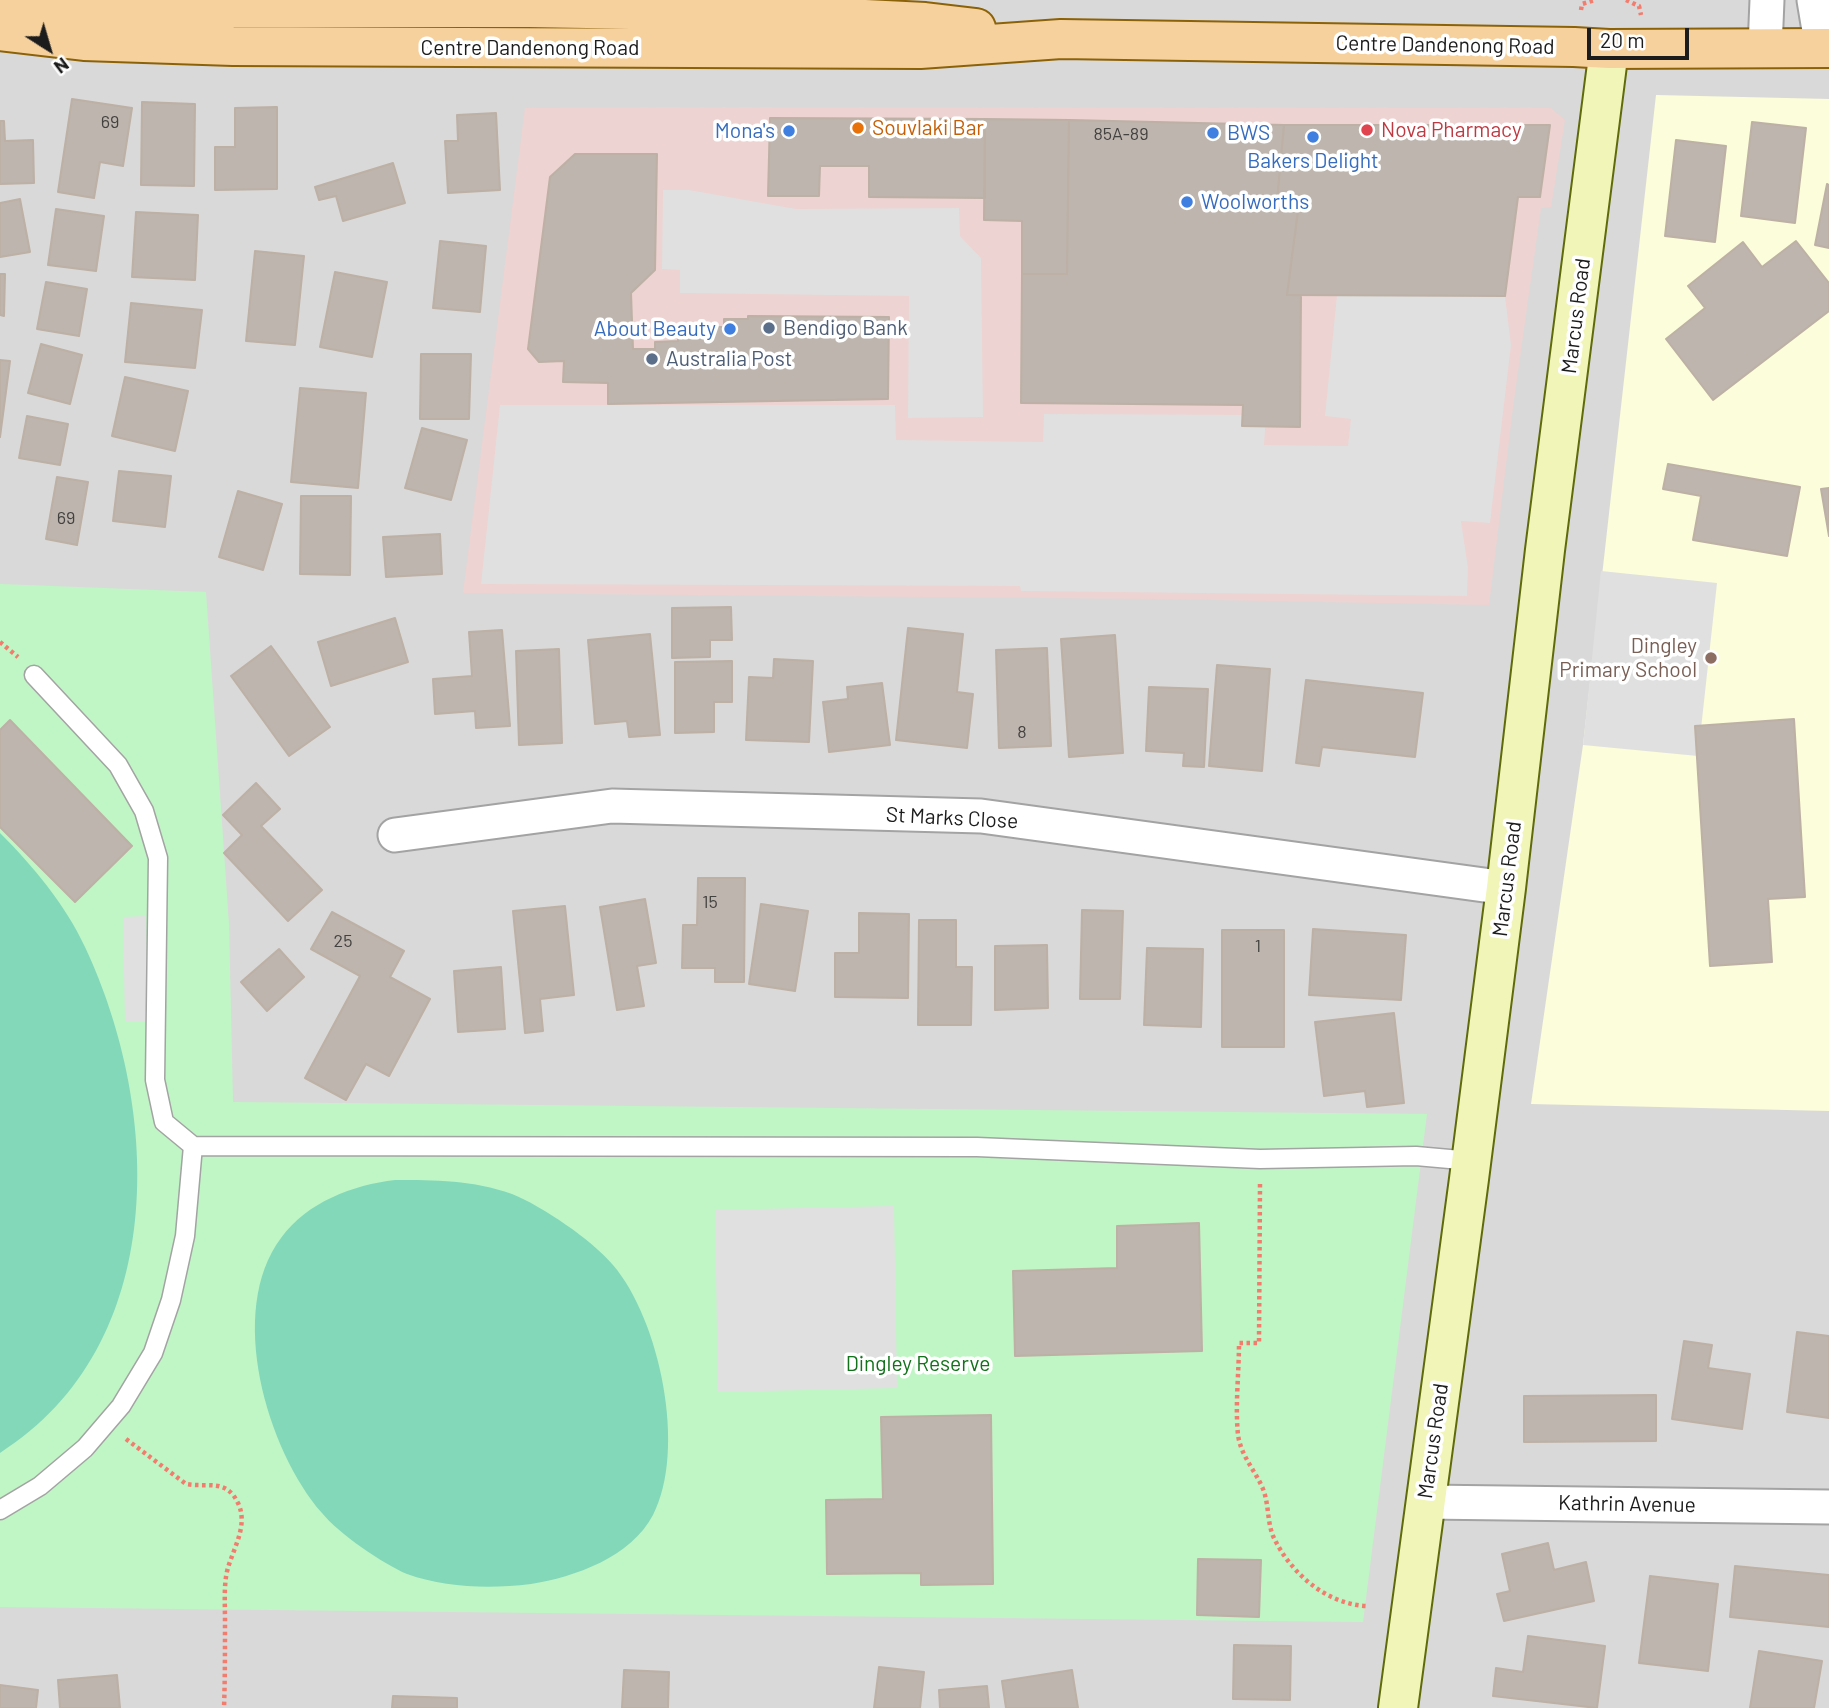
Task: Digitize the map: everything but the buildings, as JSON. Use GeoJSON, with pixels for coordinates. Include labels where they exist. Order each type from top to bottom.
{"type":"FeatureCollection","features":[{"type":"Feature","properties":{"kind":"main road","name":"Centre Dandenong Road"},"geometry":{"type":"LineString","coordinates":[[0,17],[88,8],[523,4],[706,11],[925,24],[1061,39],[1609,49],[1826,48]]}},
{"type":"Feature","properties":{"kind":"main road","name":"Centre Dandenong Road"},"geometry":{"type":"LineString","coordinates":[[0,31],[84,41],[233,46],[925,24]]}},
{"type":"Feature","properties":{"kind":"main road","name":"Marcus Road"},"geometry":{"type":"LineString","coordinates":[[1398,1708],[1472,1161],[1545,550],[1609,49]]}},
{"type":"Feature","properties":{"kind":"street"},"geometry":{"type":"LineString","coordinates":[[1765,48],[1767,0]]}},
{"type":"Feature","properties":{"kind":"street"},"geometry":{"type":"LineString","coordinates":[[1814,0],[1826,48]]}},
{"type":"Feature","properties":{"kind":"street","name":"St Marks Close"},"geometry":{"type":"LineString","coordinates":[[395,835],[612,806],[981,816],[1506,888]]}},
{"type":"Feature","properties":{"kind":"street","name":"Kathrin Avenue"},"geometry":{"type":"LineString","coordinates":[[1425,1502],[1829,1507]]}},
{"type":"Feature","properties":{"kind":"lane"},"geometry":{"type":"LineString","coordinates":[[34,675],[118,765],[144,811],[158,858],[155,1080],[164,1122],[193,1146],[977,1147],[1260,1159],[1416,1157],[1472,1161]]}},
{"type":"Feature","properties":{"kind":"lane"},"geometry":{"type":"LineString","coordinates":[[0,1510],[40,1486],[85,1448],[121,1406],[153,1353],[171,1300],[185,1236],[193,1146]]}},
{"type":"Feature","properties":{"kind":"path"},"geometry":{"type":"LineString","coordinates":[[1260,1159],[1259,1343],[1239,1343],[1238,1435],[1242,1452],[1262,1486],[1274,1537],[1295,1569],[1324,1594],[1342,1602],[1368,1606]]}},
{"type":"Feature","properties":{"kind":"path"},"geometry":{"type":"LineString","coordinates":[[106,1423],[186,1484],[217,1484],[226,1489],[238,1503],[241,1517],[238,1539],[226,1576],[224,1708]]}},
{"type":"Feature","properties":{"kind":"shaded area"},"geometry":{"type":"Polygon","coordinates":[[[0,0],[1829,0],[1829,1708],[0,1708],[0,0]]]}},
{"type":"Feature","properties":{"kind":"shaded area","name":"Dingley Primary School"},"geometry":{"type":"Polygon","coordinates":[[[1656,95],[1829,99],[1829,1111],[1531,1104],[1583,745],[1656,95]]]}},
{"type":"Feature","properties":{"kind":"shaded area"},"geometry":{"type":"Polygon","coordinates":[[[525,108],[1551,108],[1565,120],[1551,207],[1541,208],[1489,605],[1157,599],[463,593],[525,108]]]}},
{"type":"Feature","properties":{"kind":"shaded area"},"geometry":{"type":"Polygon","coordinates":[[[663,190],[689,190],[796,209],[959,208],[960,236],[981,258],[983,417],[908,418],[909,296],[680,293],[680,270],[662,269],[663,190]]]}},
{"type":"Feature","properties":{"kind":"shaded area"},"geometry":{"type":"Polygon","coordinates":[[[1337,295],[1505,296],[1511,345],[1490,523],[1461,521],[1468,568],[1467,596],[1021,591],[1020,586],[481,584],[500,405],[895,405],[896,440],[1043,442],[1044,414],[1266,415],[1264,445],[1348,446],[1351,419],[1325,416],[1337,295]]]}},
{"type":"Feature","properties":{"kind":"shaded area"},"geometry":{"type":"Polygon","coordinates":[[[1601,571],[1717,583],[1698,756],[1583,745],[1601,571]]]}},
{"type":"Feature","properties":{"kind":"shaded area"},"geometry":{"type":"Polygon","coordinates":[[[146,916],[148,1021],[125,1022],[123,917],[146,916]]]}},
{"type":"Feature","properties":{"kind":"shaded area"},"geometry":{"type":"Polygon","coordinates":[[[894,1206],[897,1388],[718,1392],[715,1210],[894,1206]]]}},
{"type":"Feature","properties":{"kind":"green space","name":"Dingley Reserve"},"geometry":{"type":"Polygon","coordinates":[[[0,584],[206,592],[229,924],[233,1102],[1427,1114],[1363,1622],[0,1607],[0,584]]]}},
{"type":"Feature","properties":{"kind":"green space"},"geometry":{"type":"Polygon","coordinates":[[[0,833],[47,886],[85,947],[110,1011],[128,1080],[137,1151],[135,1221],[122,1289],[96,1351],[56,1407],[0,1453],[0,833]]]}},
{"type":"Feature","properties":{"kind":"green space"},"geometry":{"type":"Polygon","coordinates":[[[395,1180],[468,1183],[497,1189],[524,1199],[593,1245],[613,1265],[630,1289],[644,1318],[663,1386],[668,1422],[668,1456],[663,1488],[653,1515],[631,1543],[600,1563],[548,1581],[500,1587],[453,1585],[422,1579],[386,1563],[339,1530],[302,1486],[270,1418],[260,1379],[255,1340],[256,1303],[265,1268],[281,1238],[304,1214],[317,1205],[347,1191],[395,1180]]]}},
{"type":"Feature","properties":{"kind":"place","name":"Souvlaki Bar"},"geometry":{"type":"Point","coordinates":[858,128]}},
{"type":"Feature","properties":{"kind":"place","name":"Nova Pharmacy"},"geometry":{"type":"Point","coordinates":[1367,130]}},
{"type":"Feature","properties":{"kind":"place","name":"Mona's"},"geometry":{"type":"Point","coordinates":[789,131]}},
{"type":"Feature","properties":{"kind":"place","name":"BWS"},"geometry":{"type":"Point","coordinates":[1213,133]}},
{"type":"Feature","properties":{"kind":"place","name":"Bakers Delight"},"geometry":{"type":"Point","coordinates":[1313,137]}},
{"type":"Feature","properties":{"kind":"place","name":"Woolworths"},"geometry":{"type":"Point","coordinates":[1187,202]}},
{"type":"Feature","properties":{"kind":"place","name":"Bendigo Bank"},"geometry":{"type":"Point","coordinates":[769,328]}},
{"type":"Feature","properties":{"kind":"place","name":"About Beauty"},"geometry":{"type":"Point","coordinates":[730,329]}},
{"type":"Feature","properties":{"kind":"place","name":"Australia Post"},"geometry":{"type":"Point","coordinates":[652,359]}},
{"type":"Feature","properties":{"kind":"place","name":"Dingley Primary School"},"geometry":{"type":"Point","coordinates":[1711,658]}}]}
